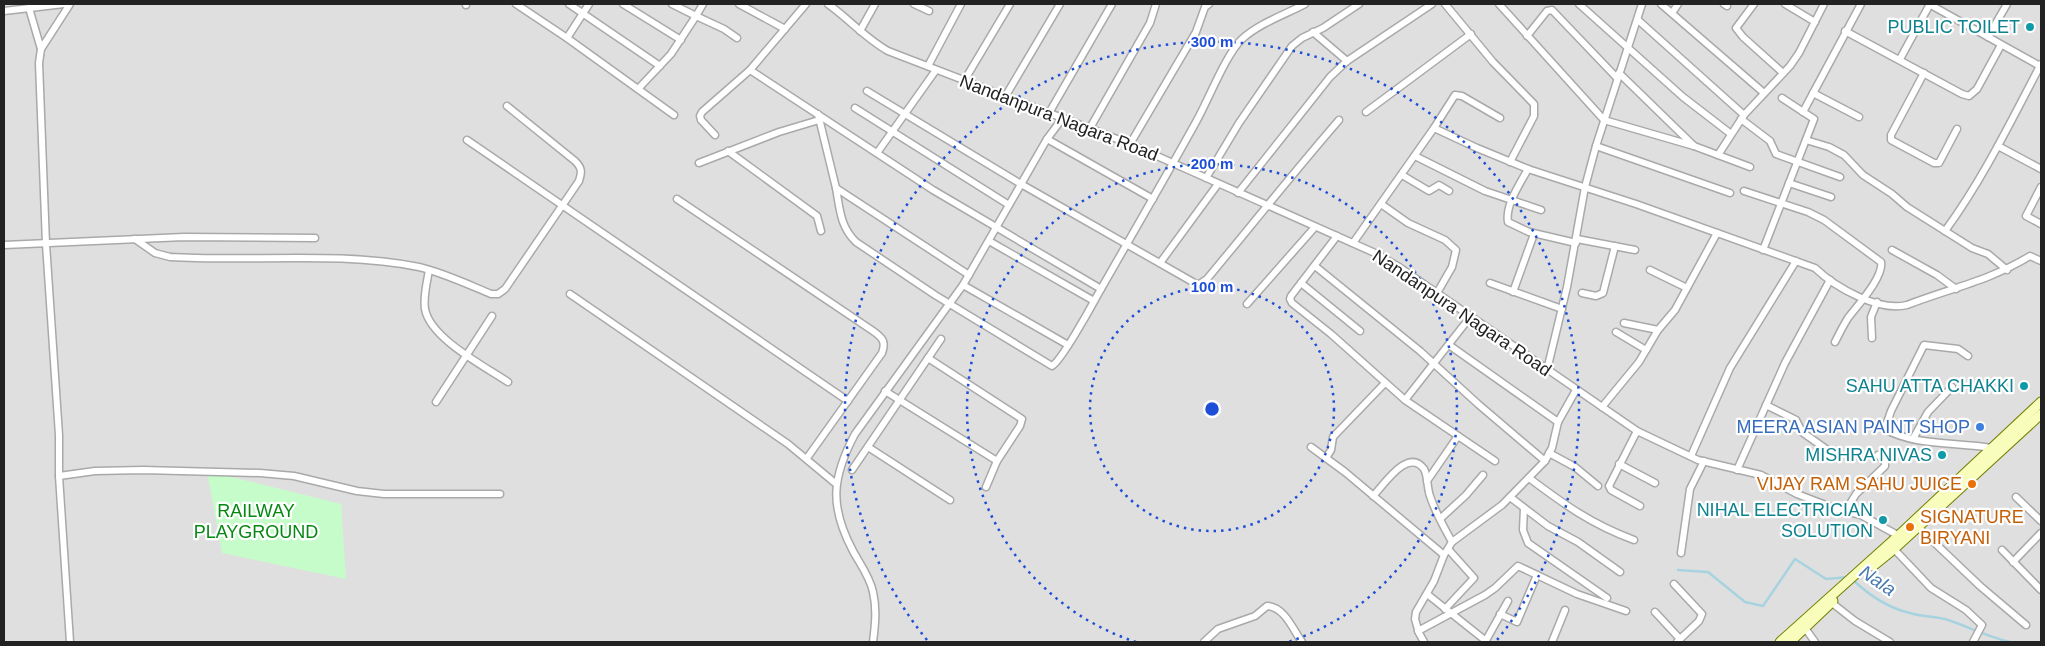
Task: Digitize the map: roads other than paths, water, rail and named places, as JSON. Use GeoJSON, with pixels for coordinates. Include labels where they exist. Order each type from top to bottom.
{"type":"FeatureCollection","features":[{"type":"Feature","properties":{"kind":"street"},"geometry":{"type":"LineString","coordinates":[[4,11],[64,4]]}},
{"type":"Feature","properties":{"kind":"street"},"geometry":{"type":"LineString","coordinates":[[41,49],[70,4]]}},
{"type":"Feature","properties":{"kind":"street"},"geometry":{"type":"LineString","coordinates":[[516,4],[568,38],[674,115]]}},
{"type":"Feature","properties":{"kind":"street"},"geometry":{"type":"LineString","coordinates":[[569,4],[660,66]]}},
{"type":"Feature","properties":{"kind":"street"},"geometry":{"type":"LineString","coordinates":[[568,38],[589,4]]}},
{"type":"Feature","properties":{"kind":"street"},"geometry":{"type":"LineString","coordinates":[[623,4],[681,40]]}},
{"type":"Feature","properties":{"kind":"street"},"geometry":{"type":"LineString","coordinates":[[672,4],[724,29],[737,38]]}},
{"type":"Feature","properties":{"kind":"street"},"geometry":{"type":"LineString","coordinates":[[638,89],[681,40],[703,4]]}},
{"type":"Feature","properties":{"kind":"street"},"geometry":{"type":"LineString","coordinates":[[739,4],[785,29]]}},
{"type":"Feature","properties":{"kind":"street"},"geometry":{"type":"LineString","coordinates":[[715,135],[701,120],[702,112],[750,70],[806,4]]}},
{"type":"Feature","properties":{"kind":"street","name":"Nandanpura Nagara Road"},"geometry":{"type":"LineString","coordinates":[[828,4],[843,15],[860,32],[888,51],[1130,144],[1353,243],[1399,267],[1637,431],[1690,456],[1761,475],[1797,494],[1845,512],[1861,515],[1901,538]]}},
{"type":"Feature","properties":{"kind":"street"},"geometry":{"type":"LineString","coordinates":[[860,32],[875,4]]}},
{"type":"Feature","properties":{"kind":"street"},"geometry":{"type":"LineString","coordinates":[[914,4],[929,11]]}},
{"type":"Feature","properties":{"kind":"street"},"geometry":{"type":"LineString","coordinates":[[928,66],[961,4]]}},
{"type":"Feature","properties":{"kind":"street"},"geometry":{"type":"LineString","coordinates":[[964,81],[1010,4]]}},
{"type":"Feature","properties":{"kind":"street"},"geometry":{"type":"LineString","coordinates":[[1005,97],[1060,4]]}},
{"type":"Feature","properties":{"kind":"street"},"geometry":{"type":"LineString","coordinates":[[1049,113],[1112,4]]}},
{"type":"Feature","properties":{"kind":"street"},"geometry":{"type":"LineString","coordinates":[[1090,128],[1150,23],[1156,4]]}},
{"type":"Feature","properties":{"kind":"street"},"geometry":{"type":"LineString","coordinates":[[818,117],[843,224],[847,233],[856,242],[950,304],[1049,366],[1056,364],[1128,244],[1230,56],[1241,40],[1254,30],[1305,4]]}},
{"type":"Feature","properties":{"kind":"street"},"geometry":{"type":"LineString","coordinates":[[1206,178],[1239,123],[1292,46],[1359,4]]}},
{"type":"Feature","properties":{"kind":"street"},"geometry":{"type":"LineString","coordinates":[[1238,193],[1330,77],[1347,61],[1432,4]]}},
{"type":"Feature","properties":{"kind":"street"},"geometry":{"type":"LineString","coordinates":[[1445,4],[1493,62],[1534,104],[1534,116],[1510,162]]}},
{"type":"Feature","properties":{"kind":"street"},"geometry":{"type":"LineString","coordinates":[[1499,4],[1604,120],[1694,146],[1750,167]]}},
{"type":"Feature","properties":{"kind":"street"},"geometry":{"type":"LineString","coordinates":[[1579,4],[1688,102],[1731,134]]}},
{"type":"Feature","properties":{"kind":"street"},"geometry":{"type":"LineString","coordinates":[[1547,370],[1562,309],[1585,187],[1618,75],[1642,4]]}},
{"type":"Feature","properties":{"kind":"street"},"geometry":{"type":"LineString","coordinates":[[1661,4],[1764,94]]}},
{"type":"Feature","properties":{"kind":"street"},"geometry":{"type":"LineString","coordinates":[[1672,13],[1678,4]]}},
{"type":"Feature","properties":{"kind":"street"},"geometry":{"type":"LineString","coordinates":[[1754,4],[1736,28],[1743,37],[1783,74]]}},
{"type":"Feature","properties":{"kind":"street"},"geometry":{"type":"LineString","coordinates":[[1785,4],[1815,22]]}},
{"type":"Feature","properties":{"kind":"street"},"geometry":{"type":"LineString","coordinates":[[1718,155],[1742,117],[1783,74],[1799,53],[1824,4]]}},
{"type":"Feature","properties":{"kind":"street"},"geometry":{"type":"LineString","coordinates":[[1803,112],[1860,4]]}},
{"type":"Feature","properties":{"kind":"street"},"geometry":{"type":"LineString","coordinates":[[1900,60],[1929,4],[2041,65],[1964,206],[1946,231]]}},
{"type":"Feature","properties":{"kind":"street"},"geometry":{"type":"LineString","coordinates":[[1988,37],[2007,4]]}},
{"type":"Feature","properties":{"kind":"street"},"geometry":{"type":"LineString","coordinates":[[1130,144],[1196,32],[1206,5]]}},
{"type":"Feature","properties":{"kind":"street"},"geometry":{"type":"LineString","coordinates":[[29,8],[41,49],[39,63],[46,244],[70,642]]}},
{"type":"Feature","properties":{"kind":"street"},"geometry":{"type":"LineString","coordinates":[[1527,36],[1547,12],[1552,10],[1694,146]]}},
{"type":"Feature","properties":{"kind":"street"},"geometry":{"type":"LineString","coordinates":[[1638,20],[1770,141],[1774,153],[1840,177]]}},
{"type":"Feature","properties":{"kind":"street"},"geometry":{"type":"LineString","coordinates":[[1846,31],[1962,94],[1969,96],[1977,89],[2001,44]]}},
{"type":"Feature","properties":{"kind":"street"},"geometry":{"type":"LineString","coordinates":[[1313,32],[1347,61]]}},
{"type":"Feature","properties":{"kind":"street"},"geometry":{"type":"LineString","coordinates":[[1366,112],[1471,34]]}},
{"type":"Feature","properties":{"kind":"street"},"geometry":{"type":"LineString","coordinates":[[750,70],[818,117],[933,190],[1101,289]]}},
{"type":"Feature","properties":{"kind":"street"},"geometry":{"type":"LineString","coordinates":[[877,153],[936,70]]}},
{"type":"Feature","properties":{"kind":"street"},"geometry":{"type":"LineString","coordinates":[[1924,73],[1891,135],[1891,140],[1934,163],[1939,163],[1956,129]]}},
{"type":"Feature","properties":{"kind":"street"},"geometry":{"type":"LineString","coordinates":[[867,91],[1021,184],[1128,244],[1194,284],[1203,284],[1269,207],[1283,186],[1339,120]]}},
{"type":"Feature","properties":{"kind":"street"},"geometry":{"type":"LineString","coordinates":[[1813,93],[1859,116]]}},
{"type":"Feature","properties":{"kind":"street"},"geometry":{"type":"LineString","coordinates":[[1353,243],[1415,156],[1451,99],[1458,95],[1500,118]]}},
{"type":"Feature","properties":{"kind":"street"},"geometry":{"type":"LineString","coordinates":[[1763,250],[1814,119],[1782,98]]}},
{"type":"Feature","properties":{"kind":"street"},"geometry":{"type":"LineString","coordinates":[[135,239],[155,253],[170,257],[366,260],[429,270],[491,294],[498,294],[505,289],[579,181],[581,173],[580,166],[506,106]]}},
{"type":"Feature","properties":{"kind":"street"},"geometry":{"type":"LineString","coordinates":[[856,108],[1009,205]]}},
{"type":"Feature","properties":{"kind":"street"},"geometry":{"type":"LineString","coordinates":[[699,163],[818,117]]}},
{"type":"Feature","properties":{"kind":"street"},"geometry":{"type":"LineString","coordinates":[[873,642],[875,605],[870,580],[848,541],[840,521],[836,497],[836,483],[843,456],[855,434],[885,391],[963,286],[1021,184],[1062,118]]}},
{"type":"Feature","properties":{"kind":"street"},"geometry":{"type":"LineString","coordinates":[[1434,128],[1528,169],[1585,187],[1815,268],[1830,280],[1864,299],[1896,308],[2007,270],[2030,256],[2041,261]]}},
{"type":"Feature","properties":{"kind":"street"},"geometry":{"type":"LineString","coordinates":[[1048,139],[1153,199]]}},
{"type":"Feature","properties":{"kind":"street"},"geometry":{"type":"LineString","coordinates":[[466,140],[848,401]]}},
{"type":"Feature","properties":{"kind":"street"},"geometry":{"type":"LineString","coordinates":[[1806,140],[1830,147],[1844,155],[1863,175],[1892,194],[1906,207],[1972,248],[1988,254],[2007,270]]}},
{"type":"Feature","properties":{"kind":"street"},"geometry":{"type":"LineString","coordinates":[[1596,146],[1730,193]]}},
{"type":"Feature","properties":{"kind":"street"},"geometry":{"type":"LineString","coordinates":[[1998,146],[2041,169]]}},
{"type":"Feature","properties":{"kind":"street"},"geometry":{"type":"LineString","coordinates":[[728,151],[817,216],[821,231]]}},
{"type":"Feature","properties":{"kind":"street"},"geometry":{"type":"LineString","coordinates":[[1415,156],[1485,191],[1541,210]]}},
{"type":"Feature","properties":{"kind":"street"},"geometry":{"type":"LineString","coordinates":[[1528,169],[1512,201],[1507,216],[1508,222],[1534,234],[1635,250]]}},
{"type":"Feature","properties":{"kind":"street"},"geometry":{"type":"LineString","coordinates":[[1402,175],[1429,191],[1439,185],[1449,191]]}},
{"type":"Feature","properties":{"kind":"street"},"geometry":{"type":"LineString","coordinates":[[1789,183],[1830,197]]}},
{"type":"Feature","properties":{"kind":"street"},"geometry":{"type":"LineString","coordinates":[[1160,263],[1218,184]]}},
{"type":"Feature","properties":{"kind":"street"},"geometry":{"type":"LineString","coordinates":[[2041,187],[2026,216],[2041,224]]}},
{"type":"Feature","properties":{"kind":"street"},"geometry":{"type":"LineString","coordinates":[[836,188],[969,276]]}},
{"type":"Feature","properties":{"kind":"street"},"geometry":{"type":"LineString","coordinates":[[1744,191],[1824,220],[1881,262],[1880,271],[1864,299],[1848,318],[1835,342]]}},
{"type":"Feature","properties":{"kind":"street"},"geometry":{"type":"LineString","coordinates":[[677,199],[880,336],[885,346],[882,354],[807,458]]}},
{"type":"Feature","properties":{"kind":"street"},"geometry":{"type":"LineString","coordinates":[[1381,204],[1408,222],[1445,240],[1456,250],[1452,267],[1437,293]]}},
{"type":"Feature","properties":{"kind":"street"},"geometry":{"type":"LineString","coordinates":[[1247,304],[1314,227]]}},
{"type":"Feature","properties":{"kind":"street"},"geometry":{"type":"LineString","coordinates":[[1602,407],[1646,350],[1658,330],[1675,310],[1717,233]]}},
{"type":"Feature","properties":{"kind":"street"},"geometry":{"type":"LineString","coordinates":[[1513,292],[1534,234]]}},
{"type":"Feature","properties":{"kind":"street"},"geometry":{"type":"LineString","coordinates":[[1337,236],[1291,296],[1290,300],[1292,303],[1331,334],[1405,400],[1495,461]]}},
{"type":"Feature","properties":{"kind":"street"},"geometry":{"type":"LineString","coordinates":[[4,245],[184,237],[315,238]]}},
{"type":"Feature","properties":{"kind":"street"},"geometry":{"type":"LineString","coordinates":[[989,241],[1094,301]]}},
{"type":"Feature","properties":{"kind":"street"},"geometry":{"type":"LineString","coordinates":[[1582,293],[1596,296],[1603,293],[1615,246]]}},
{"type":"Feature","properties":{"kind":"street"},"geometry":{"type":"LineString","coordinates":[[1892,250],[1937,275],[1956,289]]}},
{"type":"Feature","properties":{"kind":"street"},"geometry":{"type":"LineString","coordinates":[[1690,456],[1730,368],[1796,261]]}},
{"type":"Feature","properties":{"kind":"street"},"geometry":{"type":"LineString","coordinates":[[1315,266],[1434,364],[1544,461]]}},
{"type":"Feature","properties":{"kind":"street"},"geometry":{"type":"LineString","coordinates":[[429,270],[425,308],[429,322],[439,335],[508,382]]}},
{"type":"Feature","properties":{"kind":"street"},"geometry":{"type":"LineString","coordinates":[[1650,270],[1688,288]]}},
{"type":"Feature","properties":{"kind":"street"},"geometry":{"type":"LineString","coordinates":[[1737,470],[1797,339],[1830,280]]}},
{"type":"Feature","properties":{"kind":"street"},"geometry":{"type":"LineString","coordinates":[[1301,283],[1360,331]]}},
{"type":"Feature","properties":{"kind":"street"},"geometry":{"type":"LineString","coordinates":[[1490,284],[1562,309]]}},
{"type":"Feature","properties":{"kind":"street"},"geometry":{"type":"LineString","coordinates":[[963,286],[1068,345]]}},
{"type":"Feature","properties":{"kind":"street"},"geometry":{"type":"LineString","coordinates":[[570,294],[807,458],[836,483]]}},
{"type":"Feature","properties":{"kind":"street"},"geometry":{"type":"LineString","coordinates":[[1872,338],[1871,317],[1877,302]]}},
{"type":"Feature","properties":{"kind":"street"},"geometry":{"type":"LineString","coordinates":[[436,402],[492,316]]}},
{"type":"Feature","properties":{"kind":"street"},"geometry":{"type":"LineString","coordinates":[[1405,400],[1471,316]]}},
{"type":"Feature","properties":{"kind":"street"},"geometry":{"type":"LineString","coordinates":[[1624,323],[1658,330]]}},
{"type":"Feature","properties":{"kind":"street"},"geometry":{"type":"LineString","coordinates":[[1616,332],[1646,350]]}},
{"type":"Feature","properties":{"kind":"street"},"geometry":{"type":"LineString","coordinates":[[852,470],[941,339]]}},
{"type":"Feature","properties":{"kind":"street"},"geometry":{"type":"LineString","coordinates":[[1449,345],[1558,422]]}},
{"type":"Feature","properties":{"kind":"street"},"geometry":{"type":"LineString","coordinates":[[1968,356],[1958,349],[1924,345],[1891,411],[1885,429],[1904,438],[1991,448]]}},
{"type":"Feature","properties":{"kind":"street"},"geometry":{"type":"LineString","coordinates":[[928,358],[1022,419],[1020,426],[997,461],[986,487]]}},
{"type":"Feature","properties":{"kind":"street"},"geometry":{"type":"LineString","coordinates":[[1326,458],[1332,450],[1332,439],[1335,434],[1385,384]]}},
{"type":"Feature","properties":{"kind":"street"},"geometry":{"type":"LineString","coordinates":[[1913,439],[1928,412],[1952,387]]}},
{"type":"Feature","properties":{"kind":"street"},"geometry":{"type":"LineString","coordinates":[[1424,642],[1418,631],[1415,619],[1416,612],[1427,594],[1452,542],[1510,497],[1544,461],[1555,437],[1558,422],[1576,390]]}},
{"type":"Feature","properties":{"kind":"street"},"geometry":{"type":"LineString","coordinates":[[885,391],[997,461]]}},
{"type":"Feature","properties":{"kind":"street"},"geometry":{"type":"LineString","coordinates":[[1860,573],[1894,549],[1901,538],[1918,527],[1982,462],[1991,448],[2041,402]]}},
{"type":"Feature","properties":{"kind":"street"},"geometry":{"type":"LineString","coordinates":[[1766,404],[1792,417],[1798,422],[1802,432],[1833,454]]}},
{"type":"Feature","properties":{"kind":"street"},"geometry":{"type":"LineString","coordinates":[[1780,642],[1901,538],[1982,462],[2041,414]]}},
{"type":"Feature","properties":{"kind":"street"},"geometry":{"type":"LineString","coordinates":[[1637,431],[1610,482],[1610,488],[1640,506]]}},
{"type":"Feature","properties":{"kind":"street"},"geometry":{"type":"LineString","coordinates":[[1427,481],[1458,436]]}},
{"type":"Feature","properties":{"kind":"street"},"geometry":{"type":"LineString","coordinates":[[868,446],[950,500]]}},
{"type":"Feature","properties":{"kind":"street"},"geometry":{"type":"LineString","coordinates":[[1312,447],[1446,552],[1474,578],[1445,609]]}},
{"type":"Feature","properties":{"kind":"street"},"geometry":{"type":"LineString","coordinates":[[1549,453],[1575,467],[1598,486]]}},
{"type":"Feature","properties":{"kind":"street"},"geometry":{"type":"LineString","coordinates":[[1845,512],[1856,494],[1885,466],[1886,463],[1878,455]]}},
{"type":"Feature","properties":{"kind":"street"},"geometry":{"type":"LineString","coordinates":[[1374,496],[1401,466],[1411,461],[1416,462],[1423,468],[1430,496],[1452,542]]}},
{"type":"Feature","properties":{"kind":"street"},"geometry":{"type":"LineString","coordinates":[[1681,553],[1690,490],[1704,461]]}},
{"type":"Feature","properties":{"kind":"street"},"geometry":{"type":"LineString","coordinates":[[1619,464],[1655,483]]}},
{"type":"Feature","properties":{"kind":"street"},"geometry":{"type":"LineString","coordinates":[[59,476],[95,471],[143,470],[251,473],[294,476],[357,492],[384,494],[500,494]]}},
{"type":"Feature","properties":{"kind":"street"},"geometry":{"type":"LineString","coordinates":[[1440,519],[1466,495],[1483,475]]}},
{"type":"Feature","properties":{"kind":"street"},"geometry":{"type":"LineString","coordinates":[[1529,478],[1586,519],[1608,531],[1634,540]]}},
{"type":"Feature","properties":{"kind":"street"},"geometry":{"type":"LineString","coordinates":[[1510,497],[1548,526],[1578,542],[1620,572]]}},
{"type":"Feature","properties":{"kind":"street"},"geometry":{"type":"LineString","coordinates":[[2016,497],[2041,521]]}},
{"type":"Feature","properties":{"kind":"street"},"geometry":{"type":"LineString","coordinates":[[1524,508],[1523,530],[1528,543],[1607,598]]}},
{"type":"Feature","properties":{"kind":"street"},"geometry":{"type":"LineString","coordinates":[[1918,527],[1980,586],[2026,625]]}},
{"type":"Feature","properties":{"kind":"street"},"geometry":{"type":"LineString","coordinates":[[2013,562],[2041,533]]}},
{"type":"Feature","properties":{"kind":"street"},"geometry":{"type":"LineString","coordinates":[[1894,549],[1931,588],[1966,610],[1982,626],[1974,640]]}},
{"type":"Feature","properties":{"kind":"street"},"geometry":{"type":"LineString","coordinates":[[2002,550],[2041,590]]}},
{"type":"Feature","properties":{"kind":"street"},"geometry":{"type":"LineString","coordinates":[[1418,631],[1495,588],[1517,566],[1577,594],[1626,611]]}},
{"type":"Feature","properties":{"kind":"street"},"geometry":{"type":"LineString","coordinates":[[1500,614],[1517,622],[1537,575]]}},
{"type":"Feature","properties":{"kind":"street"},"geometry":{"type":"LineString","coordinates":[[1655,612],[1679,641],[1699,621],[1702,614],[1674,584]]}},
{"type":"Feature","properties":{"kind":"street"},"geometry":{"type":"LineString","coordinates":[[1790,642],[1832,602],[1844,587]]}},
{"type":"Feature","properties":{"kind":"street"},"geometry":{"type":"LineString","coordinates":[[1427,594],[1486,641],[1508,601]]}},
{"type":"Feature","properties":{"kind":"street"},"geometry":{"type":"LineString","coordinates":[[1832,602],[1855,621],[1890,642]]}},
{"type":"Feature","properties":{"kind":"street"},"geometry":{"type":"LineString","coordinates":[[1204,642],[1218,629],[1230,623],[1247,620],[1267,606],[1273,606],[1283,614],[1302,642]]}},
{"type":"Feature","properties":{"kind":"street"},"geometry":{"type":"LineString","coordinates":[[1552,642],[1565,610]]}},
{"type":"Feature","properties":{"kind":"street"},"geometry":{"type":"LineString","coordinates":[[1805,628],[1815,642]]}},
{"type":"Feature","properties":{"kind":"waterway","name":"Nala"},"geometry":{"type":"LineString","coordinates":[[1678,570],[1708,572],[1745,602],[1763,606],[1795,559],[1826,579],[1849,577]]}},
{"type":"Feature","properties":{"kind":"waterway","name":"Nala"},"geometry":{"type":"LineString","coordinates":[[1853,580],[1873,596],[1894,608],[1948,620],[2010,642]]}},
{"type":"Feature","properties":{"kind":"place","name":"PUBLIC TOILET"},"geometry":{"type":"Point","coordinates":[2030,27]}},
{"type":"Feature","properties":{"kind":"place","name":"SAHU ATTA CHAKKI"},"geometry":{"type":"Point","coordinates":[2024,386]}},
{"type":"Feature","properties":{"kind":"place","name":"MEERA ASIAN PAINT SHOP"},"geometry":{"type":"Point","coordinates":[1980,427]}},
{"type":"Feature","properties":{"kind":"place","name":"MISHRA NIVAS"},"geometry":{"type":"Point","coordinates":[1942,455]}},
{"type":"Feature","properties":{"kind":"place","name":"VIJAY RAM SAHU JUICE"},"geometry":{"type":"Point","coordinates":[1972,484]}},
{"type":"Feature","properties":{"kind":"place","name":"NIHAL ELECTRICIAN SOLUTION"},"geometry":{"type":"Point","coordinates":[1883,520]}},
{"type":"Feature","properties":{"kind":"place","name":"SIGNATURE BIRYANI"},"geometry":{"type":"Point","coordinates":[1910,527]}},
{"type":"Feature","properties":{"kind":"park label","name":"RAILWAY PLAYGROUND"},"geometry":{"type":"Point","coordinates":[256,521]}}]}
